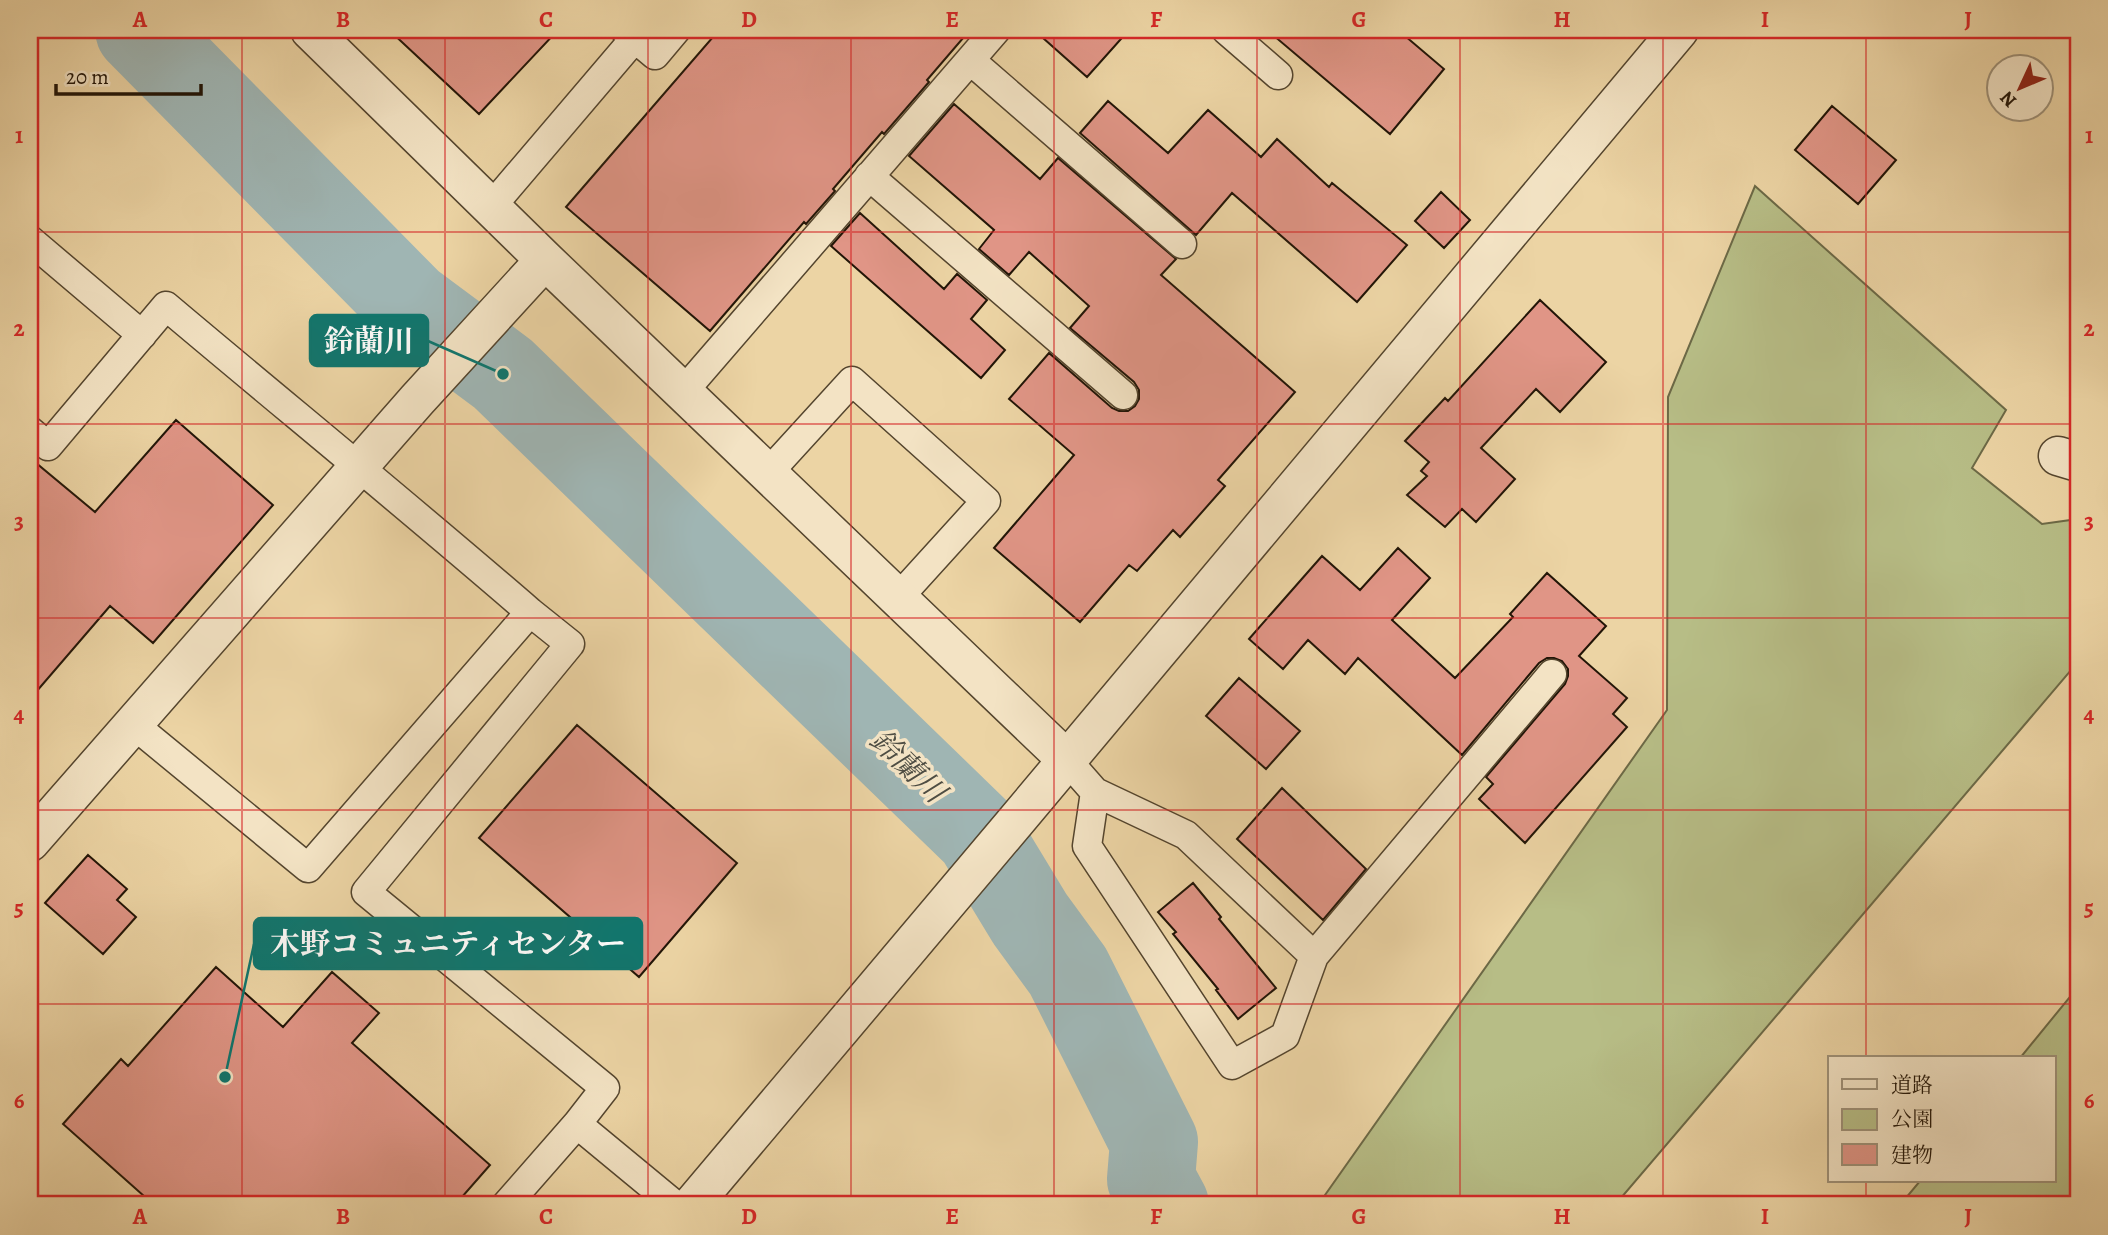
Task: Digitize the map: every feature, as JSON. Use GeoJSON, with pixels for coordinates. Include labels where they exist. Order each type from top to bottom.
{"type":"FeatureCollection","features":[{"type":"Feature","properties":{"kind":"street"},"geometry":{"type":"LineString","coordinates":[[310,30],[545,260],[1066,759]]}},
{"type":"Feature","properties":{"kind":"street"},"geometry":{"type":"LineString","coordinates":[[692,1205],[931,924],[1066,759],[1679,30]]}},
{"type":"Feature","properties":{"kind":"street"},"geometry":{"type":"LineString","coordinates":[[30,842],[417,400],[545,260]]}},
{"type":"Feature","properties":{"kind":"lane"},"geometry":{"type":"LineString","coordinates":[[491,207],[630,34],[655,55],[676,30]]}},
{"type":"Feature","properties":{"kind":"lane"},"geometry":{"type":"LineString","coordinates":[[683,392],[996,30]]}},
{"type":"Feature","properties":{"kind":"lane"},"geometry":{"type":"LineString","coordinates":[[1226,30],[1278,75]]}},
{"type":"Feature","properties":{"kind":"lane"},"geometry":{"type":"LineString","coordinates":[[970,60],[1182,244]]}},
{"type":"Feature","properties":{"kind":"lane"},"geometry":{"type":"LineString","coordinates":[[869,176],[1123,395]]}},
{"type":"Feature","properties":{"kind":"lane"},"geometry":{"type":"LineString","coordinates":[[30,240],[142,335]]}},
{"type":"Feature","properties":{"kind":"lane"},"geometry":{"type":"LineString","coordinates":[[30,431],[48,446],[166,306],[570,644],[366,892],[605,1088],[506,1205]]}},
{"type":"Feature","properties":{"kind":"lane"},"geometry":{"type":"LineString","coordinates":[[768,473],[852,381],[986,501],[898,598]]}},
{"type":"Feature","properties":{"kind":"lane"},"geometry":{"type":"LineString","coordinates":[[133,724],[308,868],[530,612]]}},
{"type":"Feature","properties":{"kind":"lane"},"geometry":{"type":"LineString","coordinates":[[1095,792],[1087,846],[1232,1065],[1285,1036],[1314,956],[1552,674]]}},
{"type":"Feature","properties":{"kind":"lane"},"geometry":{"type":"LineString","coordinates":[[1066,759],[1095,792],[1186,835],[1314,956]]}},
{"type":"Feature","properties":{"kind":"lane"},"geometry":{"type":"LineString","coordinates":[[577,1124],[675,1205]]}},
{"type":"Feature","properties":{"kind":"green space"},"geometry":{"type":"Polygon","coordinates":[[[1755,186],[2006,410],[1972,468],[2042,524],[2078,519],[2078,662],[1615,1205],[1318,1205],[1667,710],[1668,397],[1755,186]]]}},
{"type":"Feature","properties":{"kind":"green space"},"geometry":{"type":"Polygon","coordinates":[[[2078,987],[2078,1205],[1900,1205],[1919,1182],[2056,1182],[2056,1056],[2022,1056],[2078,987]]]}},
{"type":"Feature","properties":{"kind":"building"},"geometry":{"type":"Polygon","coordinates":[[[389,30],[558,30],[479,114],[389,30]]]}},
{"type":"Feature","properties":{"kind":"building"},"geometry":{"type":"Polygon","coordinates":[[[719,30],[970,30],[927,80],[929,82],[833,189],[835,191],[806,224],[804,222],[710,331],[566,207],[719,30]]]}},
{"type":"Feature","properties":{"kind":"building"},"geometry":{"type":"Polygon","coordinates":[[[1034,30],[1129,30],[1087,77],[1034,30]]]}},
{"type":"Feature","properties":{"kind":"building"},"geometry":{"type":"Polygon","coordinates":[[[1267,30],[1398,30],[1444,69],[1390,134],[1267,30]]]}},
{"type":"Feature","properties":{"kind":"building"},"geometry":{"type":"Polygon","coordinates":[[[1108,101],[1168,153],[1208,110],[1261,157],[1277,139],[1329,187],[1332,183],[1407,245],[1357,302],[1232,193],[1196,235],[1080,133],[1108,101]]]}},
{"type":"Feature","properties":{"kind":"building"},"geometry":{"type":"Polygon","coordinates":[[[954,104],[1040,179],[1058,158],[1176,259],[1161,275],[1295,392],[1218,480],[1225,486],[1180,537],[1173,530],[1137,571],[1129,565],[1080,622],[994,548],[1074,455],[1009,399],[1049,353],[1112,408],[1119,411],[1128,411],[1135,406],[1139,399],[1139,390],[1134,382],[1070,328],[1089,306],[1029,252],[1009,275],[979,249],[994,230],[909,156],[954,104]]]}},
{"type":"Feature","properties":{"kind":"building"},"geometry":{"type":"Polygon","coordinates":[[[1832,106],[1896,160],[1858,204],[1795,150],[1832,106]]]}},
{"type":"Feature","properties":{"kind":"building"},"geometry":{"type":"Polygon","coordinates":[[[1441,192],[1470,220],[1444,248],[1415,221],[1441,192]]]}},
{"type":"Feature","properties":{"kind":"building"},"geometry":{"type":"Polygon","coordinates":[[[860,213],[944,289],[957,274],[987,300],[971,319],[1005,350],[981,378],[831,246],[860,213]]]}},
{"type":"Feature","properties":{"kind":"building"},"geometry":{"type":"Polygon","coordinates":[[[1540,300],[1606,362],[1560,412],[1536,389],[1481,448],[1515,479],[1476,522],[1462,509],[1445,527],[1407,495],[1427,476],[1421,471],[1429,462],[1405,441],[1445,398],[1448,401],[1540,300]]]}},
{"type":"Feature","properties":{"kind":"building"},"geometry":{"type":"Polygon","coordinates":[[[176,420],[273,505],[153,643],[110,606],[30,699],[30,458],[95,512],[176,420]]]}},
{"type":"Feature","properties":{"kind":"building"},"geometry":{"type":"Polygon","coordinates":[[[1398,548],[1430,578],[1392,620],[1455,678],[1513,617],[1510,614],[1547,573],[1606,626],[1579,656],[1627,698],[1613,714],[1627,727],[1525,843],[1479,799],[1493,784],[1486,777],[1565,684],[1568,669],[1562,661],[1547,658],[1539,663],[1462,755],[1358,658],[1345,674],[1308,640],[1283,669],[1249,639],[1322,556],[1360,590],[1398,548]]]}},
{"type":"Feature","properties":{"kind":"building"},"geometry":{"type":"Polygon","coordinates":[[[1239,678],[1300,731],[1266,769],[1206,716],[1239,678]]]}},
{"type":"Feature","properties":{"kind":"building"},"geometry":{"type":"Polygon","coordinates":[[[577,725],[737,863],[639,977],[479,838],[577,725]]]}},
{"type":"Feature","properties":{"kind":"building"},"geometry":{"type":"Polygon","coordinates":[[[1282,788],[1366,869],[1323,920],[1237,839],[1282,788]]]}},
{"type":"Feature","properties":{"kind":"building"},"geometry":{"type":"Polygon","coordinates":[[[88,855],[127,889],[117,900],[136,917],[103,954],[45,903],[88,855]]]}},
{"type":"Feature","properties":{"kind":"building"},"geometry":{"type":"Polygon","coordinates":[[[1193,883],[1276,988],[1238,1019],[1216,990],[1218,989],[1173,934],[1176,932],[1158,912],[1193,883]]]}},
{"type":"Feature","properties":{"kind":"building"},"geometry":{"type":"Polygon","coordinates":[[[216,967],[283,1027],[332,972],[379,1013],[352,1043],[490,1165],[455,1205],[154,1205],[63,1124],[121,1059],[128,1066],[216,967]]]}},
{"type":"Feature","properties":{"kind":"waterway","name":"鈴蘭川"},"geometry":{"type":"LineString","coordinates":[[139,30],[409,304],[503,374],[979,835],[1030,919],[1068,971],[1154,1142],[1151,1179],[1165,1205]]}},
{"type":"Feature","properties":{"kind":"place","name":"鈴蘭川"},"geometry":{"type":"Point","coordinates":[503,374]}},
{"type":"Feature","properties":{"kind":"place","name":"木野コミュニティセンター"},"geometry":{"type":"Point","coordinates":[225,1077]}}]}
